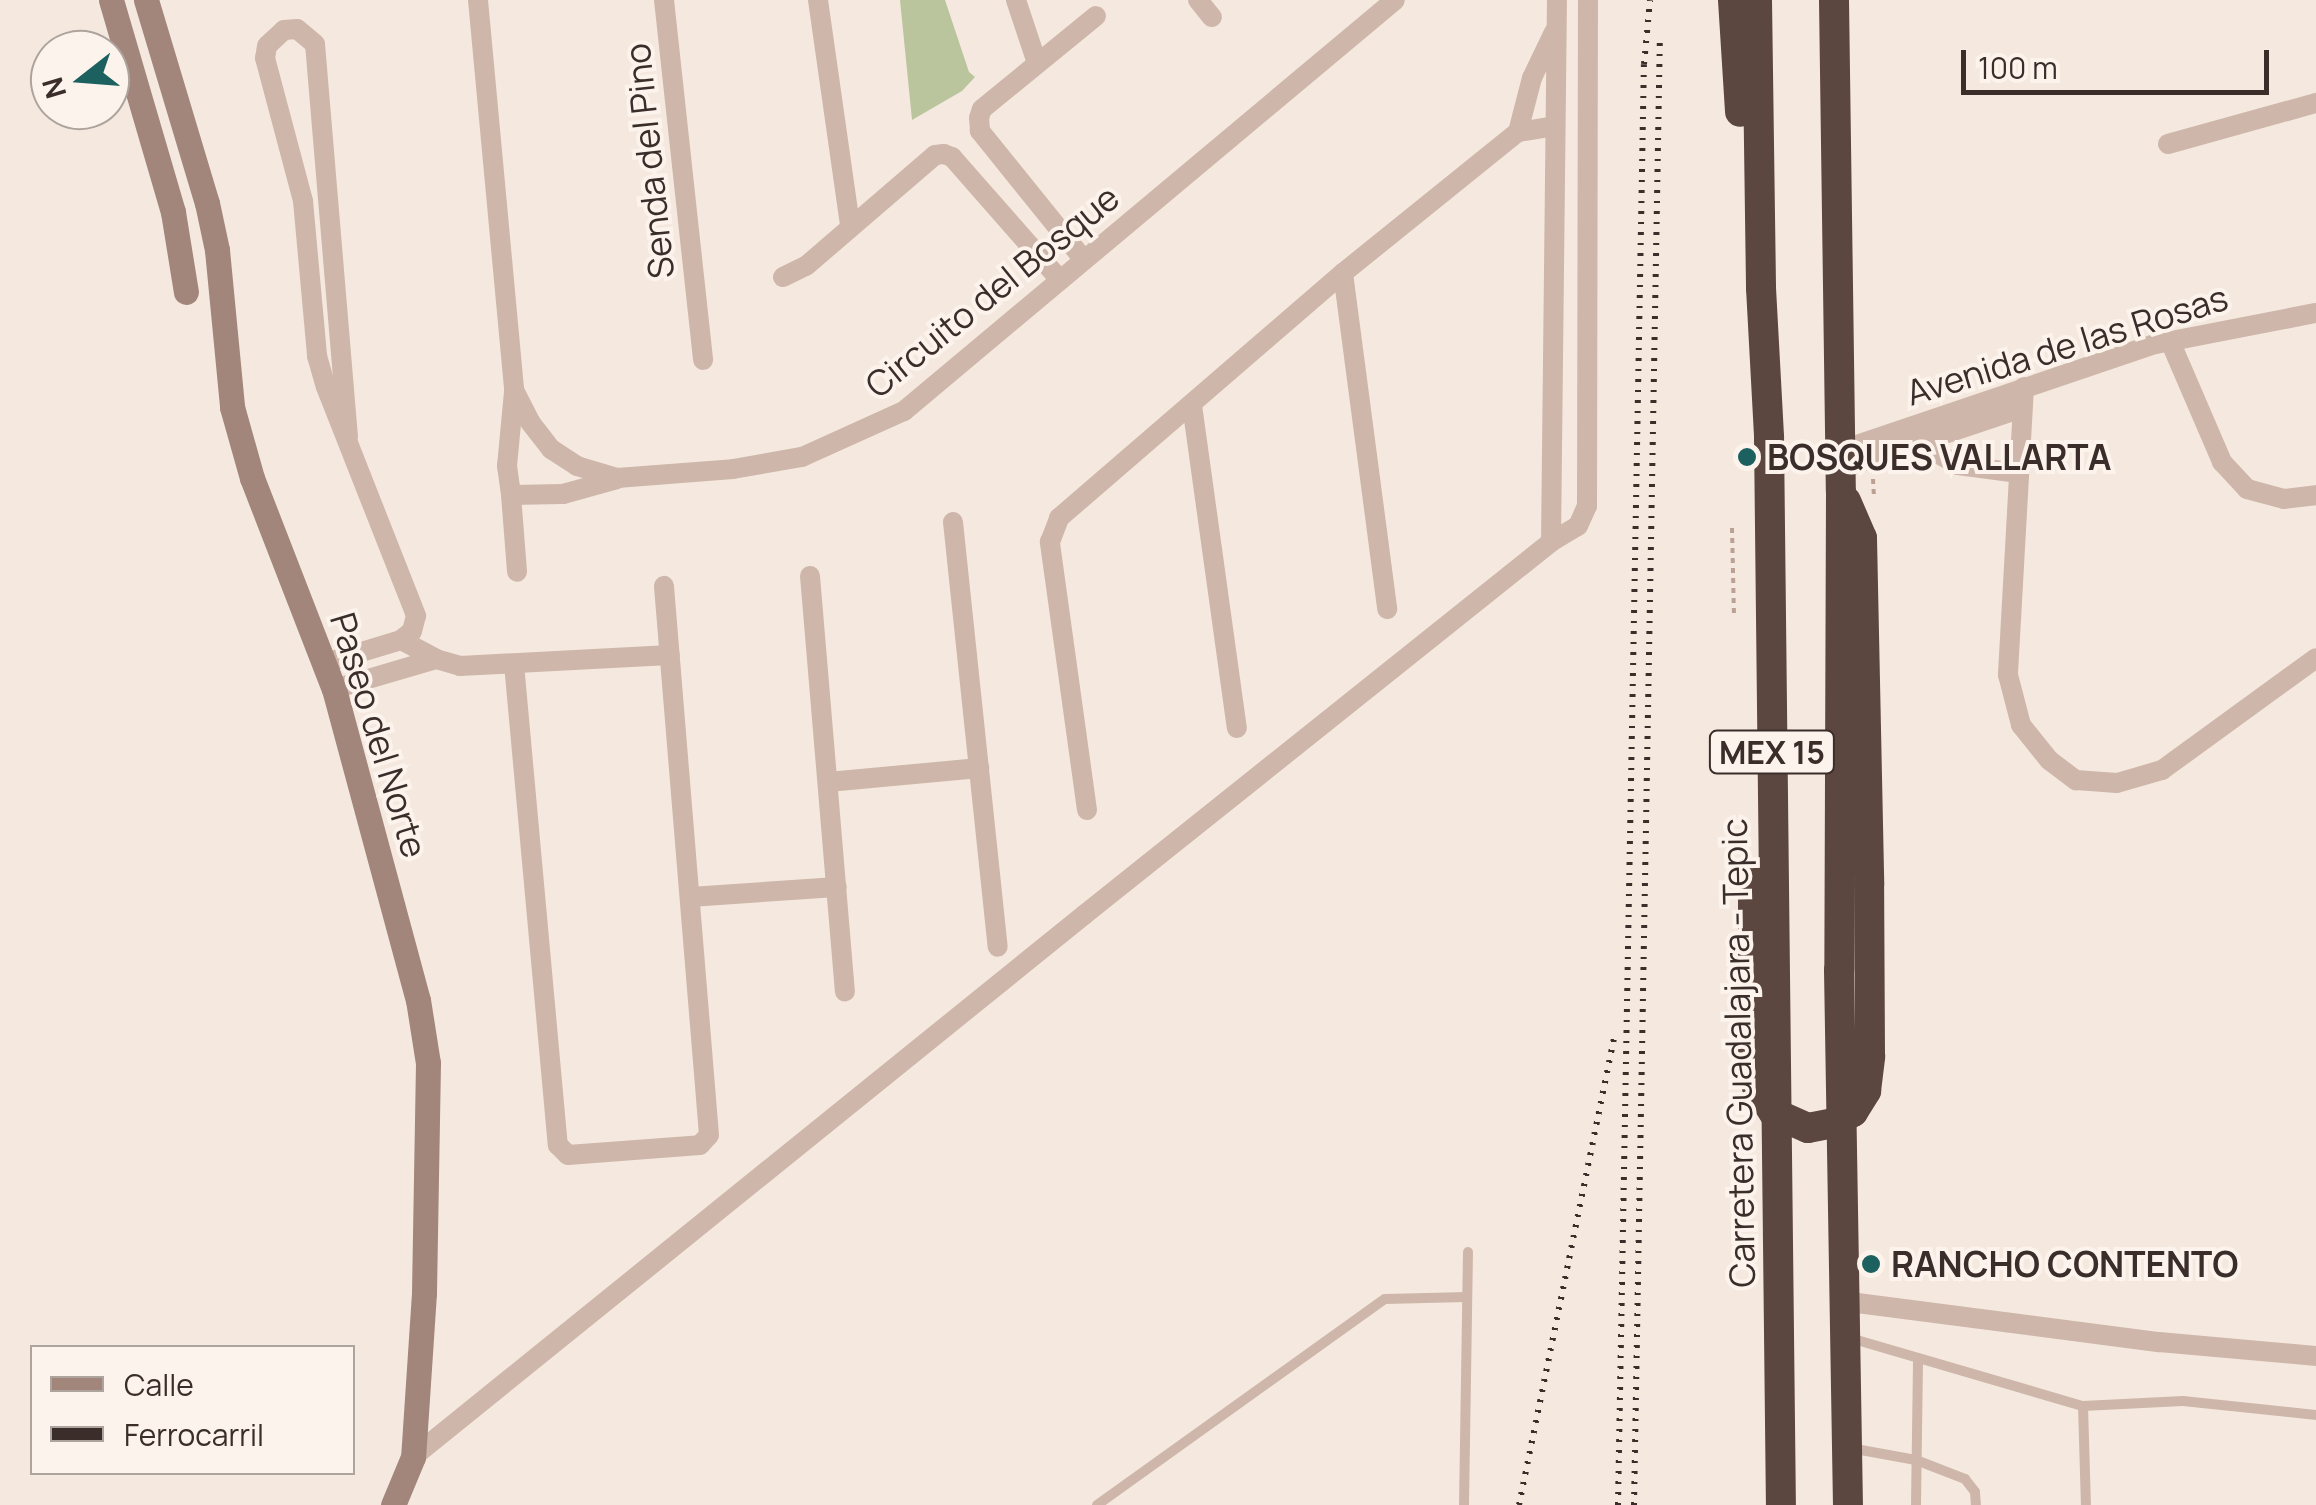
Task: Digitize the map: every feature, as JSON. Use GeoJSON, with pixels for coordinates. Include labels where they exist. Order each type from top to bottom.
{"type":"FeatureCollection","features":[{"type":"Feature","properties":{"kind":"highway"},"geometry":{"type":"LineString","coordinates":[[1734,0],[1742,144],[1761,288]]}},
{"type":"Feature","properties":{"kind":"highway","name":"Carretera Guadalajara - Tepic"},"geometry":{"type":"LineString","coordinates":[[1758,0],[1761,288],[1769,505],[1781,1505]]}},
{"type":"Feature","properties":{"kind":"highway","name":"MEX 15"},"geometry":{"type":"LineString","coordinates":[[1834,0],[1840,471],[1842,1301],[1848,1505]]}},
{"type":"Feature","properties":{"kind":"highway"},"geometry":{"type":"LineString","coordinates":[[1769,505],[1753,592],[1753,1060],[1757,1087],[1774,1112],[1808,1128],[1834,1123],[1853,1112],[1866,1091],[1870,1056],[1862,538],[1840,471]]}},
{"type":"Feature","properties":{"kind":"street"},"geometry":{"type":"LineString","coordinates":[[111,0],[173,212],[186,292]]}},
{"type":"Feature","properties":{"kind":"street","name":"Paseo del Norte"},"geometry":{"type":"LineString","coordinates":[[146,0],[217,250],[232,408],[252,478],[334,689],[418,1000],[428,1063],[424,1294],[414,1457],[394,1505]]}},
{"type":"Feature","properties":{"kind":"street","name":"Circuito del Bosque"},"geometry":{"type":"LineString","coordinates":[[478,0],[514,390],[530,422],[552,449],[577,466],[617,478],[733,469],[802,457],[856,436],[904,411],[1395,0]]}},
{"type":"Feature","properties":{"kind":"street","name":"Senda del Pino"},"geometry":{"type":"LineString","coordinates":[[664,0],[703,360]]}},
{"type":"Feature","properties":{"kind":"street"},"geometry":{"type":"LineString","coordinates":[[818,0],[850,225]]}},
{"type":"Feature","properties":{"kind":"street"},"geometry":{"type":"LineString","coordinates":[[1016,0],[1037,62]]}},
{"type":"Feature","properties":{"kind":"street"},"geometry":{"type":"LineString","coordinates":[[1198,0],[1212,17]]}},
{"type":"Feature","properties":{"kind":"street"},"geometry":{"type":"LineString","coordinates":[[414,1457],[1551,542],[1578,526],[1588,506],[1588,0]]}},
{"type":"Feature","properties":{"kind":"street"},"geometry":{"type":"LineString","coordinates":[[1551,542],[1556,1]]}},
{"type":"Feature","properties":{"kind":"street"},"geometry":{"type":"LineString","coordinates":[[1084,260],[980,131],[982,109],[1096,16]]}},
{"type":"Feature","properties":{"kind":"street"},"geometry":{"type":"LineString","coordinates":[[1518,132],[1532,78],[1557,27]]}},
{"type":"Feature","properties":{"kind":"street"},"geometry":{"type":"LineString","coordinates":[[325,663],[401,640],[412,631],[416,616],[317,356],[303,200],[266,58],[267,46],[284,30],[297,29],[315,44],[348,437]]}},
{"type":"Feature","properties":{"kind":"street"},"geometry":{"type":"LineString","coordinates":[[2168,144],[2316,103]]}},
{"type":"Feature","properties":{"kind":"street"},"geometry":{"type":"LineString","coordinates":[[1087,810],[1051,529],[1343,273],[1518,132],[1555,126]]}},
{"type":"Feature","properties":{"kind":"street"},"geometry":{"type":"LineString","coordinates":[[784,277],[806,266],[935,155],[944,154],[952,157],[1060,280]]}},
{"type":"Feature","properties":{"kind":"street"},"geometry":{"type":"LineString","coordinates":[[1343,273],[1387,609]]}},
{"type":"Feature","properties":{"kind":"street","name":"Avenida de las Rosas"},"geometry":{"type":"LineString","coordinates":[[1875,448],[2024,386],[2170,341],[2316,313]]}},
{"type":"Feature","properties":{"kind":"street"},"geometry":{"type":"LineString","coordinates":[[2170,341],[2222,462],[2247,489],[2284,499],[2316,494]]}},
{"type":"Feature","properties":{"kind":"street"},"geometry":{"type":"LineString","coordinates":[[2024,386],[2008,676],[2021,725],[2048,760],[2076,780],[2116,783],[2162,770],[2316,658]]}},
{"type":"Feature","properties":{"kind":"street"},"geometry":{"type":"LineString","coordinates":[[514,390],[507,466],[517,572]]}},
{"type":"Feature","properties":{"kind":"street"},"geometry":{"type":"LineString","coordinates":[[1192,405],[1237,728]]}},
{"type":"Feature","properties":{"kind":"street"},"geometry":{"type":"LineString","coordinates":[[1839,408],[1875,448]]}},
{"type":"Feature","properties":{"kind":"street"},"geometry":{"type":"LineString","coordinates":[[1840,471],[1875,448],[1919,442],[2022,408]]}},
{"type":"Feature","properties":{"kind":"street"},"geometry":{"type":"LineString","coordinates":[[1919,442],[1958,465],[2018,473]]}},
{"type":"Feature","properties":{"kind":"street"},"geometry":{"type":"LineString","coordinates":[[511,495],[563,494],[617,478]]}},
{"type":"Feature","properties":{"kind":"street"},"geometry":{"type":"LineString","coordinates":[[952,522],[998,948]]}},
{"type":"Feature","properties":{"kind":"street"},"geometry":{"type":"LineString","coordinates":[[810,576],[845,992]]}},
{"type":"Feature","properties":{"kind":"street"},"geometry":{"type":"LineString","coordinates":[[514,664],[558,1144],[568,1156],[706,1142],[664,586]]}},
{"type":"Feature","properties":{"kind":"street"},"geometry":{"type":"LineString","coordinates":[[401,640],[436,660],[460,666],[670,656]]}},
{"type":"Feature","properties":{"kind":"street"},"geometry":{"type":"LineString","coordinates":[[334,689],[436,660]]}},
{"type":"Feature","properties":{"kind":"street"},"geometry":{"type":"LineString","coordinates":[[828,782],[979,768]]}},
{"type":"Feature","properties":{"kind":"street"},"geometry":{"type":"LineString","coordinates":[[690,897],[836,886]]}},
{"type":"Feature","properties":{"kind":"street"},"geometry":{"type":"LineString","coordinates":[[1842,1301],[2158,1342],[2316,1356]]}},
{"type":"Feature","properties":{"kind":"lane"},"geometry":{"type":"LineString","coordinates":[[1464,1505],[1468,1252]]}},
{"type":"Feature","properties":{"kind":"lane"},"geometry":{"type":"LineString","coordinates":[[1097,1505],[1385,1299],[1468,1297]]}},
{"type":"Feature","properties":{"kind":"lane"},"geometry":{"type":"LineString","coordinates":[[1844,1336],[2083,1406],[2183,1401],[2316,1415]]}},
{"type":"Feature","properties":{"kind":"lane"},"geometry":{"type":"LineString","coordinates":[[1916,1505],[1918,1358]]}},
{"type":"Feature","properties":{"kind":"lane"},"geometry":{"type":"LineString","coordinates":[[2083,1406],[2086,1505]]}},
{"type":"Feature","properties":{"kind":"lane"},"geometry":{"type":"LineString","coordinates":[[1847,1447],[1916,1460],[1965,1479],[1975,1492],[1976,1505]]}},
{"type":"Feature","properties":{"kind":"path"},"geometry":{"type":"LineString","coordinates":[[1875,448],[1875,509]]}},
{"type":"Feature","properties":{"kind":"path"},"geometry":{"type":"LineString","coordinates":[[1732,528],[1734,614]]}},
{"type":"Feature","properties":{"kind":"green space"},"geometry":{"type":"Polygon","coordinates":[[[900,0],[945,0],[969,72],[975,77],[962,91],[912,120],[900,0]]]}},
{"type":"Feature","properties":{"kind":"railway"},"geometry":{"type":"LineString","coordinates":[[1618,1505],[1644,64],[1650,0]]}},
{"type":"Feature","properties":{"kind":"railway"},"geometry":{"type":"LineString","coordinates":[[1634,1505],[1660,35]]}},
{"type":"Feature","properties":{"kind":"railway"},"geometry":{"type":"LineString","coordinates":[[1519,1505],[1615,1035]]}},
{"type":"Feature","properties":{"kind":"place","name":"BOSQUES VALLARTA"},"geometry":{"type":"Point","coordinates":[1747,457]}},
{"type":"Feature","properties":{"kind":"place","name":"RANCHO CONTENTO"},"geometry":{"type":"Point","coordinates":[1871,1264]}}]}
